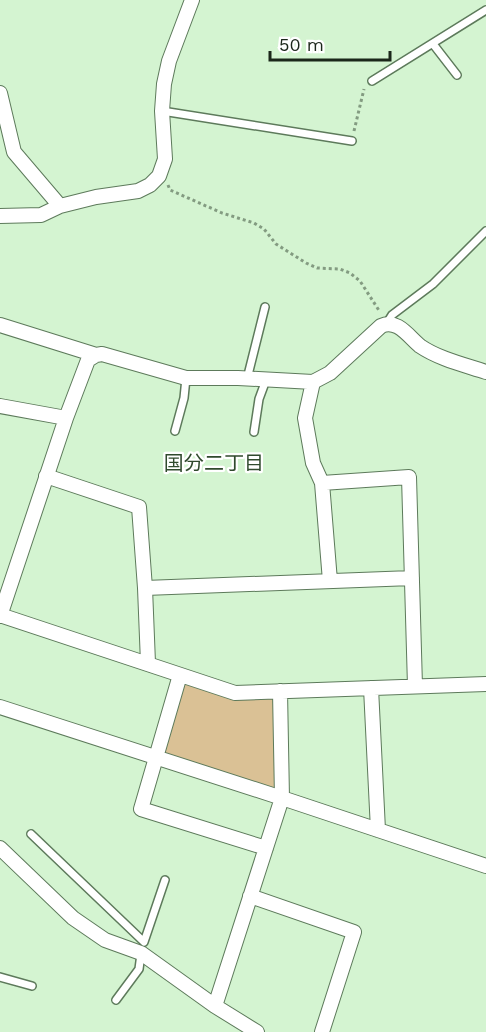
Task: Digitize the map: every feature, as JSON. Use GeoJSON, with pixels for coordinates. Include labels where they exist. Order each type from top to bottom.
{"type":"FeatureCollection","features":[{"type":"Feature","properties":{"kind":"street"},"geometry":{"type":"LineString","coordinates":[[0,216],[41,215],[60,206],[96,197],[138,191],[150,185],[159,176],[165,159],[162,111],[164,84],[192,0]]}},
{"type":"Feature","properties":{"kind":"street"},"geometry":{"type":"LineString","coordinates":[[0,93],[14,152],[60,206]]}},
{"type":"Feature","properties":{"kind":"street"},"geometry":{"type":"LineString","coordinates":[[0,325],[186,378],[313,382],[330,373],[387,323],[396,325],[421,346],[437,355],[486,372]]}},
{"type":"Feature","properties":{"kind":"street"},"geometry":{"type":"LineString","coordinates":[[96,354],[88,360],[66,418],[0,616],[235,693],[486,684]]}},
{"type":"Feature","properties":{"kind":"street"},"geometry":{"type":"LineString","coordinates":[[313,382],[305,418],[313,463],[322,483],[330,581]]}},
{"type":"Feature","properties":{"kind":"street"},"geometry":{"type":"LineString","coordinates":[[0,406],[66,418]]}},
{"type":"Feature","properties":{"kind":"street"},"geometry":{"type":"LineString","coordinates":[[46,476],[139,507],[148,663]]}},
{"type":"Feature","properties":{"kind":"street"},"geometry":{"type":"LineString","coordinates":[[322,483],[409,477],[415,686]]}},
{"type":"Feature","properties":{"kind":"street"},"geometry":{"type":"LineString","coordinates":[[145,588],[412,578]]}},
{"type":"Feature","properties":{"kind":"street"},"geometry":{"type":"LineString","coordinates":[[180,675],[141,809],[266,848]]}},
{"type":"Feature","properties":{"kind":"street"},"geometry":{"type":"LineString","coordinates":[[370,688],[378,830]]}},
{"type":"Feature","properties":{"kind":"street"},"geometry":{"type":"LineString","coordinates":[[215,1006],[282,798],[280,691]]}},
{"type":"Feature","properties":{"kind":"street"},"geometry":{"type":"LineString","coordinates":[[0,707],[486,867]]}},
{"type":"Feature","properties":{"kind":"street"},"geometry":{"type":"LineString","coordinates":[[0,849],[74,918],[105,940],[143,947],[215,1006],[257,1032]]}},
{"type":"Feature","properties":{"kind":"street"},"geometry":{"type":"LineString","coordinates":[[250,896],[354,932],[322,1032]]}},
{"type":"Feature","properties":{"kind":"lane"},"geometry":{"type":"LineString","coordinates":[[372,81],[486,10]]}},
{"type":"Feature","properties":{"kind":"lane"},"geometry":{"type":"LineString","coordinates":[[433,44],[458,75]]}},
{"type":"Feature","properties":{"kind":"lane"},"geometry":{"type":"LineString","coordinates":[[162,111],[352,141]]}},
{"type":"Feature","properties":{"kind":"lane"},"geometry":{"type":"LineString","coordinates":[[387,323],[392,315],[446,273],[486,231]]}},
{"type":"Feature","properties":{"kind":"lane"},"geometry":{"type":"LineString","coordinates":[[247,379],[265,307]]}},
{"type":"Feature","properties":{"kind":"lane"},"geometry":{"type":"LineString","coordinates":[[175,431],[184,398],[186,378]]}},
{"type":"Feature","properties":{"kind":"lane"},"geometry":{"type":"LineString","coordinates":[[254,432],[259,399],[266,380]]}},
{"type":"Feature","properties":{"kind":"lane"},"geometry":{"type":"LineString","coordinates":[[31,834],[143,947]]}},
{"type":"Feature","properties":{"kind":"lane"},"geometry":{"type":"LineString","coordinates":[[116,1000],[139,969],[143,947],[165,880]]}},
{"type":"Feature","properties":{"kind":"lane"},"geometry":{"type":"LineString","coordinates":[[0,976],[32,986]]}},
{"type":"Feature","properties":{"kind":"path"},"geometry":{"type":"LineString","coordinates":[[352,141],[363,90],[372,81]]}},
{"type":"Feature","properties":{"kind":"path"},"geometry":{"type":"LineString","coordinates":[[162,169],[170,190],[222,213],[254,223],[264,229],[276,244],[306,263],[317,268],[340,269],[350,273],[360,281],[387,323]]}},
{"type":"Feature","properties":{"kind":"shaded area"},"geometry":{"type":"Polygon","coordinates":[[[184,684],[235,699],[275,697],[276,789],[163,754],[184,684]]]}},
{"type":"Feature","properties":{"kind":"district","name":"国分二丁目"},"geometry":{"type":"Point","coordinates":[214,463]}}]}
